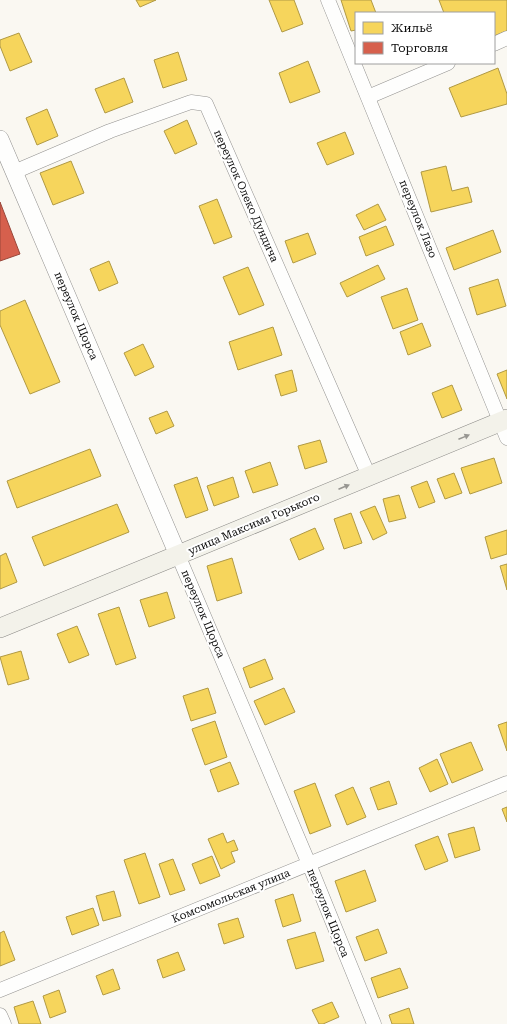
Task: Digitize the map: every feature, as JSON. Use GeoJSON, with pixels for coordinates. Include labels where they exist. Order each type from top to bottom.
{"type":"FeatureCollection","features":[{"type":"Feature","properties":{"kind":"main road","name":"улица Максима Горького"},"geometry":{"type":"LineString","coordinates":[[0,628],[178,556],[369,476],[505,426]]}},
{"type":"Feature","properties":{"kind":"street","name":"переулок Лазо"},"geometry":{"type":"LineString","coordinates":[[328,0],[505,426]]}},
{"type":"Feature","properties":{"kind":"street"},"geometry":{"type":"LineString","coordinates":[[495,44],[507,38]]}},
{"type":"Feature","properties":{"kind":"street"},"geometry":{"type":"LineString","coordinates":[[368,96],[446,64]]}},
{"type":"Feature","properties":{"kind":"street","name":"переулок Олеко Дундича"},"geometry":{"type":"LineString","coordinates":[[14,172],[110,131],[191,102],[206,104],[369,476]]}},
{"type":"Feature","properties":{"kind":"street","name":"переулок Щорса"},"geometry":{"type":"LineString","coordinates":[[0,139],[309,864],[371,1023]]}},
{"type":"Feature","properties":{"kind":"street","name":"Комсомольская улица"},"geometry":{"type":"LineString","coordinates":[[0,990],[507,782]]}},
{"type":"Feature","properties":{"kind":"street"},"geometry":{"type":"LineString","coordinates":[[0,1015],[4,1024]]}},
{"type":"Feature","properties":{"kind":"building: Жильё"},"geometry":{"type":"Polygon","coordinates":[[[136,0],[156,0],[140,7],[136,0]]]}},
{"type":"Feature","properties":{"kind":"building: Жильё"},"geometry":{"type":"Polygon","coordinates":[[[269,0],[294,0],[303,24],[282,32],[269,0]]]}},
{"type":"Feature","properties":{"kind":"building: Жильё"},"geometry":{"type":"Polygon","coordinates":[[[341,0],[371,0],[376,12],[355,12],[355,30],[351,31],[341,0]]]}},
{"type":"Feature","properties":{"kind":"building: Жильё"},"geometry":{"type":"Polygon","coordinates":[[[439,0],[507,0],[507,31],[495,36],[495,12],[444,12],[439,0]]]}},
{"type":"Feature","properties":{"kind":"building: Жильё"},"geometry":{"type":"Polygon","coordinates":[[[19,33],[32,62],[10,71],[0,46],[0,40],[19,33]]]}},
{"type":"Feature","properties":{"kind":"building: Жильё"},"geometry":{"type":"Polygon","coordinates":[[[178,52],[187,80],[163,88],[154,60],[178,52]]]}},
{"type":"Feature","properties":{"kind":"building: Жильё"},"geometry":{"type":"Polygon","coordinates":[[[308,61],[320,92],[290,103],[279,73],[308,61]]]}},
{"type":"Feature","properties":{"kind":"building: Жильё"},"geometry":{"type":"Polygon","coordinates":[[[498,68],[507,94],[507,104],[461,117],[449,88],[498,68]]]}},
{"type":"Feature","properties":{"kind":"building: Жильё"},"geometry":{"type":"Polygon","coordinates":[[[124,78],[133,102],[105,113],[95,89],[124,78]]]}},
{"type":"Feature","properties":{"kind":"building: Жильё"},"geometry":{"type":"Polygon","coordinates":[[[47,109],[58,136],[37,145],[26,118],[47,109]]]}},
{"type":"Feature","properties":{"kind":"building: Жильё"},"geometry":{"type":"Polygon","coordinates":[[[187,120],[197,144],[175,154],[164,131],[187,120]]]}},
{"type":"Feature","properties":{"kind":"building: Жильё"},"geometry":{"type":"Polygon","coordinates":[[[345,132],[354,154],[327,165],[317,143],[345,132]]]}},
{"type":"Feature","properties":{"kind":"building: Жильё"},"geometry":{"type":"Polygon","coordinates":[[[71,161],[84,193],[53,205],[40,173],[71,161]]]}},
{"type":"Feature","properties":{"kind":"building: Жильё"},"geometry":{"type":"Polygon","coordinates":[[[446,166],[452,191],[468,187],[472,202],[431,212],[421,172],[446,166]]]}},
{"type":"Feature","properties":{"kind":"building: Жильё"},"geometry":{"type":"Polygon","coordinates":[[[217,199],[232,237],[214,244],[199,206],[217,199]]]}},
{"type":"Feature","properties":{"kind":"building: Жильё"},"geometry":{"type":"Polygon","coordinates":[[[378,204],[386,220],[364,230],[356,215],[378,204]]]}},
{"type":"Feature","properties":{"kind":"building: Жильё"},"geometry":{"type":"Polygon","coordinates":[[[386,226],[394,245],[366,256],[359,237],[386,226]]]}},
{"type":"Feature","properties":{"kind":"building: Жильё"},"geometry":{"type":"Polygon","coordinates":[[[493,230],[501,252],[454,270],[446,248],[493,230]]]}},
{"type":"Feature","properties":{"kind":"building: Жильё"},"geometry":{"type":"Polygon","coordinates":[[[308,233],[316,254],[293,263],[285,241],[308,233]]]}},
{"type":"Feature","properties":{"kind":"building: Жильё"},"geometry":{"type":"Polygon","coordinates":[[[109,261],[118,283],[99,291],[90,269],[109,261]]]}},
{"type":"Feature","properties":{"kind":"building: Жильё"},"geometry":{"type":"Polygon","coordinates":[[[378,265],[385,279],[347,297],[340,283],[378,265]]]}},
{"type":"Feature","properties":{"kind":"building: Жильё"},"geometry":{"type":"Polygon","coordinates":[[[248,267],[264,305],[239,315],[223,277],[248,267]]]}},
{"type":"Feature","properties":{"kind":"building: Жильё"},"geometry":{"type":"Polygon","coordinates":[[[498,279],[506,306],[477,315],[469,288],[498,279]]]}},
{"type":"Feature","properties":{"kind":"building: Жильё"},"geometry":{"type":"Polygon","coordinates":[[[407,288],[418,320],[393,329],[381,297],[407,288]]]}},
{"type":"Feature","properties":{"kind":"building: Жильё"},"geometry":{"type":"Polygon","coordinates":[[[25,300],[60,382],[30,394],[0,325],[0,311],[25,300]]]}},
{"type":"Feature","properties":{"kind":"building: Жильё"},"geometry":{"type":"Polygon","coordinates":[[[422,323],[431,346],[408,355],[400,332],[422,323]]]}},
{"type":"Feature","properties":{"kind":"building: Жильё"},"geometry":{"type":"Polygon","coordinates":[[[273,327],[282,355],[238,370],[229,342],[273,327]]]}},
{"type":"Feature","properties":{"kind":"building: Жильё"},"geometry":{"type":"Polygon","coordinates":[[[143,344],[154,367],[135,376],[124,353],[143,344]]]}},
{"type":"Feature","properties":{"kind":"building: Жильё"},"geometry":{"type":"Polygon","coordinates":[[[292,370],[297,391],[281,396],[275,375],[292,370]]]}},
{"type":"Feature","properties":{"kind":"building: Жильё"},"geometry":{"type":"Polygon","coordinates":[[[507,370],[507,399],[497,374],[507,370]]]}},
{"type":"Feature","properties":{"kind":"building: Жильё"},"geometry":{"type":"Polygon","coordinates":[[[452,385],[462,410],[442,418],[432,393],[452,385]]]}},
{"type":"Feature","properties":{"kind":"building: Жильё"},"geometry":{"type":"Polygon","coordinates":[[[167,411],[174,426],[156,434],[149,418],[167,411]]]}},
{"type":"Feature","properties":{"kind":"building: Жильё"},"geometry":{"type":"Polygon","coordinates":[[[320,440],[327,462],[305,469],[298,446],[320,440]]]}},
{"type":"Feature","properties":{"kind":"building: Жильё"},"geometry":{"type":"Polygon","coordinates":[[[90,449],[101,476],[17,508],[7,481],[90,449]]]}},
{"type":"Feature","properties":{"kind":"building: Жильё"},"geometry":{"type":"Polygon","coordinates":[[[494,458],[502,483],[470,494],[461,468],[494,458]]]}},
{"type":"Feature","properties":{"kind":"building: Жильё"},"geometry":{"type":"Polygon","coordinates":[[[270,462],[278,485],[253,493],[245,471],[270,462]]]}},
{"type":"Feature","properties":{"kind":"building: Жильё"},"geometry":{"type":"Polygon","coordinates":[[[454,473],[462,493],[445,499],[437,479],[454,473]]]}},
{"type":"Feature","properties":{"kind":"building: Жильё"},"geometry":{"type":"Polygon","coordinates":[[[197,477],[208,510],[186,518],[174,485],[197,477]]]}},
{"type":"Feature","properties":{"kind":"building: Жильё"},"geometry":{"type":"Polygon","coordinates":[[[233,477],[239,497],[214,506],[207,486],[233,477]]]}},
{"type":"Feature","properties":{"kind":"building: Жильё"},"geometry":{"type":"Polygon","coordinates":[[[427,481],[435,502],[419,508],[411,487],[427,481]]]}},
{"type":"Feature","properties":{"kind":"building: Жильё"},"geometry":{"type":"Polygon","coordinates":[[[399,495],[406,518],[389,522],[383,499],[399,495]]]}},
{"type":"Feature","properties":{"kind":"building: Жильё"},"geometry":{"type":"Polygon","coordinates":[[[117,504],[129,532],[44,566],[32,537],[117,504]]]}},
{"type":"Feature","properties":{"kind":"building: Жильё"},"geometry":{"type":"Polygon","coordinates":[[[375,506],[387,533],[373,540],[360,512],[375,506]]]}},
{"type":"Feature","properties":{"kind":"building: Жильё"},"geometry":{"type":"Polygon","coordinates":[[[351,513],[362,543],[344,549],[334,519],[351,513]]]}},
{"type":"Feature","properties":{"kind":"building: Жильё"},"geometry":{"type":"Polygon","coordinates":[[[315,528],[324,549],[299,560],[290,539],[315,528]]]}},
{"type":"Feature","properties":{"kind":"building: Жильё"},"geometry":{"type":"Polygon","coordinates":[[[507,530],[507,554],[491,559],[485,537],[507,530]]]}},
{"type":"Feature","properties":{"kind":"building: Жильё"},"geometry":{"type":"Polygon","coordinates":[[[6,553],[17,582],[0,589],[0,556],[6,553]]]}},
{"type":"Feature","properties":{"kind":"building: Жильё"},"geometry":{"type":"Polygon","coordinates":[[[232,558],[242,593],[217,601],[207,566],[232,558]]]}},
{"type":"Feature","properties":{"kind":"building: Жильё"},"geometry":{"type":"Polygon","coordinates":[[[507,564],[507,590],[500,566],[507,564]]]}},
{"type":"Feature","properties":{"kind":"building: Жильё"},"geometry":{"type":"Polygon","coordinates":[[[167,592],[175,618],[149,627],[140,600],[167,592]]]}},
{"type":"Feature","properties":{"kind":"building: Жильё"},"geometry":{"type":"Polygon","coordinates":[[[119,607],[136,658],[116,665],[98,614],[119,607]]]}},
{"type":"Feature","properties":{"kind":"building: Жильё"},"geometry":{"type":"Polygon","coordinates":[[[77,626],[89,655],[69,663],[57,634],[77,626]]]}},
{"type":"Feature","properties":{"kind":"building: Жильё"},"geometry":{"type":"Polygon","coordinates":[[[21,651],[29,679],[8,685],[0,657],[21,651]]]}},
{"type":"Feature","properties":{"kind":"building: Жильё"},"geometry":{"type":"Polygon","coordinates":[[[265,659],[273,679],[250,688],[243,668],[265,659]]]}},
{"type":"Feature","properties":{"kind":"building: Жильё"},"geometry":{"type":"Polygon","coordinates":[[[208,688],[216,713],[191,721],[183,696],[208,688]]]}},
{"type":"Feature","properties":{"kind":"building: Жильё"},"geometry":{"type":"Polygon","coordinates":[[[284,688],[295,712],[265,725],[254,701],[284,688]]]}},
{"type":"Feature","properties":{"kind":"building: Жильё"},"geometry":{"type":"Polygon","coordinates":[[[215,721],[227,757],[205,765],[192,729],[215,721]]]}},
{"type":"Feature","properties":{"kind":"building: Жильё"},"geometry":{"type":"Polygon","coordinates":[[[507,722],[507,751],[498,725],[507,722]]]}},
{"type":"Feature","properties":{"kind":"building: Жильё"},"geometry":{"type":"Polygon","coordinates":[[[471,742],[483,770],[452,783],[440,754],[471,742]]]}},
{"type":"Feature","properties":{"kind":"building: Жильё"},"geometry":{"type":"Polygon","coordinates":[[[437,759],[448,784],[430,792],[419,768],[437,759]]]}},
{"type":"Feature","properties":{"kind":"building: Жильё"},"geometry":{"type":"Polygon","coordinates":[[[230,762],[239,784],[218,792],[210,770],[230,762]]]}},
{"type":"Feature","properties":{"kind":"building: Жильё"},"geometry":{"type":"Polygon","coordinates":[[[389,781],[397,804],[378,810],[370,788],[389,781]]]}},
{"type":"Feature","properties":{"kind":"building: Жильё"},"geometry":{"type":"Polygon","coordinates":[[[315,783],[331,826],[310,834],[294,791],[315,783]]]}},
{"type":"Feature","properties":{"kind":"building: Жильё"},"geometry":{"type":"Polygon","coordinates":[[[353,787],[366,817],[347,825],[335,795],[353,787]]]}},
{"type":"Feature","properties":{"kind":"building: Жильё"},"geometry":{"type":"Polygon","coordinates":[[[507,807],[507,822],[502,809],[507,807]]]}},
{"type":"Feature","properties":{"kind":"building: Жильё"},"geometry":{"type":"Polygon","coordinates":[[[474,827],[480,850],[455,858],[448,834],[474,827]]]}},
{"type":"Feature","properties":{"kind":"building: Жильё"},"geometry":{"type":"Polygon","coordinates":[[[223,833],[227,843],[234,840],[238,850],[231,852],[235,862],[221,869],[208,839],[223,833]]]}},
{"type":"Feature","properties":{"kind":"building: Жильё"},"geometry":{"type":"Polygon","coordinates":[[[438,836],[448,861],[425,870],[415,845],[438,836]]]}},
{"type":"Feature","properties":{"kind":"building: Жильё"},"geometry":{"type":"Polygon","coordinates":[[[145,853],[160,897],[139,904],[124,860],[145,853]]]}},
{"type":"Feature","properties":{"kind":"building: Жильё"},"geometry":{"type":"Polygon","coordinates":[[[212,856],[220,876],[200,884],[192,864],[212,856]]]}},
{"type":"Feature","properties":{"kind":"building: Жильё"},"geometry":{"type":"Polygon","coordinates":[[[173,859],[185,890],[170,895],[159,864],[173,859]]]}},
{"type":"Feature","properties":{"kind":"building: Жильё"},"geometry":{"type":"Polygon","coordinates":[[[365,870],[376,901],[346,912],[335,881],[365,870]]]}},
{"type":"Feature","properties":{"kind":"building: Жильё"},"geometry":{"type":"Polygon","coordinates":[[[114,891],[121,916],[103,921],[96,896],[114,891]]]}},
{"type":"Feature","properties":{"kind":"building: Жильё"},"geometry":{"type":"Polygon","coordinates":[[[293,894],[301,921],[283,927],[275,900],[293,894]]]}},
{"type":"Feature","properties":{"kind":"building: Жильё"},"geometry":{"type":"Polygon","coordinates":[[[93,908],[99,925],[72,935],[66,917],[93,908]]]}},
{"type":"Feature","properties":{"kind":"building: Жильё"},"geometry":{"type":"Polygon","coordinates":[[[238,918],[244,937],[224,944],[218,924],[238,918]]]}},
{"type":"Feature","properties":{"kind":"building: Жильё"},"geometry":{"type":"Polygon","coordinates":[[[378,929],[387,953],[365,961],[356,937],[378,929]]]}},
{"type":"Feature","properties":{"kind":"building: Жильё"},"geometry":{"type":"Polygon","coordinates":[[[4,931],[15,960],[0,966],[0,933],[4,931]]]}},
{"type":"Feature","properties":{"kind":"building: Жильё"},"geometry":{"type":"Polygon","coordinates":[[[315,932],[324,961],[296,969],[287,940],[315,932]]]}},
{"type":"Feature","properties":{"kind":"building: Жильё"},"geometry":{"type":"Polygon","coordinates":[[[178,952],[185,970],[163,978],[157,960],[178,952]]]}},
{"type":"Feature","properties":{"kind":"building: Жильё"},"geometry":{"type":"Polygon","coordinates":[[[400,968],[408,988],[378,998],[371,978],[400,968]]]}},
{"type":"Feature","properties":{"kind":"building: Жильё"},"geometry":{"type":"Polygon","coordinates":[[[113,969],[120,989],[103,995],[96,976],[113,969]]]}},
{"type":"Feature","properties":{"kind":"building: Жильё"},"geometry":{"type":"Polygon","coordinates":[[[59,990],[66,1012],[50,1018],[43,996],[59,990]]]}},
{"type":"Feature","properties":{"kind":"building: Жильё"},"geometry":{"type":"Polygon","coordinates":[[[33,1001],[41,1024],[19,1024],[14,1007],[33,1001]]]}},
{"type":"Feature","properties":{"kind":"building: Жильё"},"geometry":{"type":"Polygon","coordinates":[[[332,1002],[339,1017],[323,1024],[319,1024],[312,1010],[332,1002]]]}},
{"type":"Feature","properties":{"kind":"building: Жильё"},"geometry":{"type":"Polygon","coordinates":[[[409,1008],[414,1024],[392,1024],[389,1015],[409,1008]]]}},
{"type":"Feature","properties":{"kind":"building: Торговля"},"geometry":{"type":"Polygon","coordinates":[[[0,202],[20,254],[0,261],[0,202]]]}}]}
